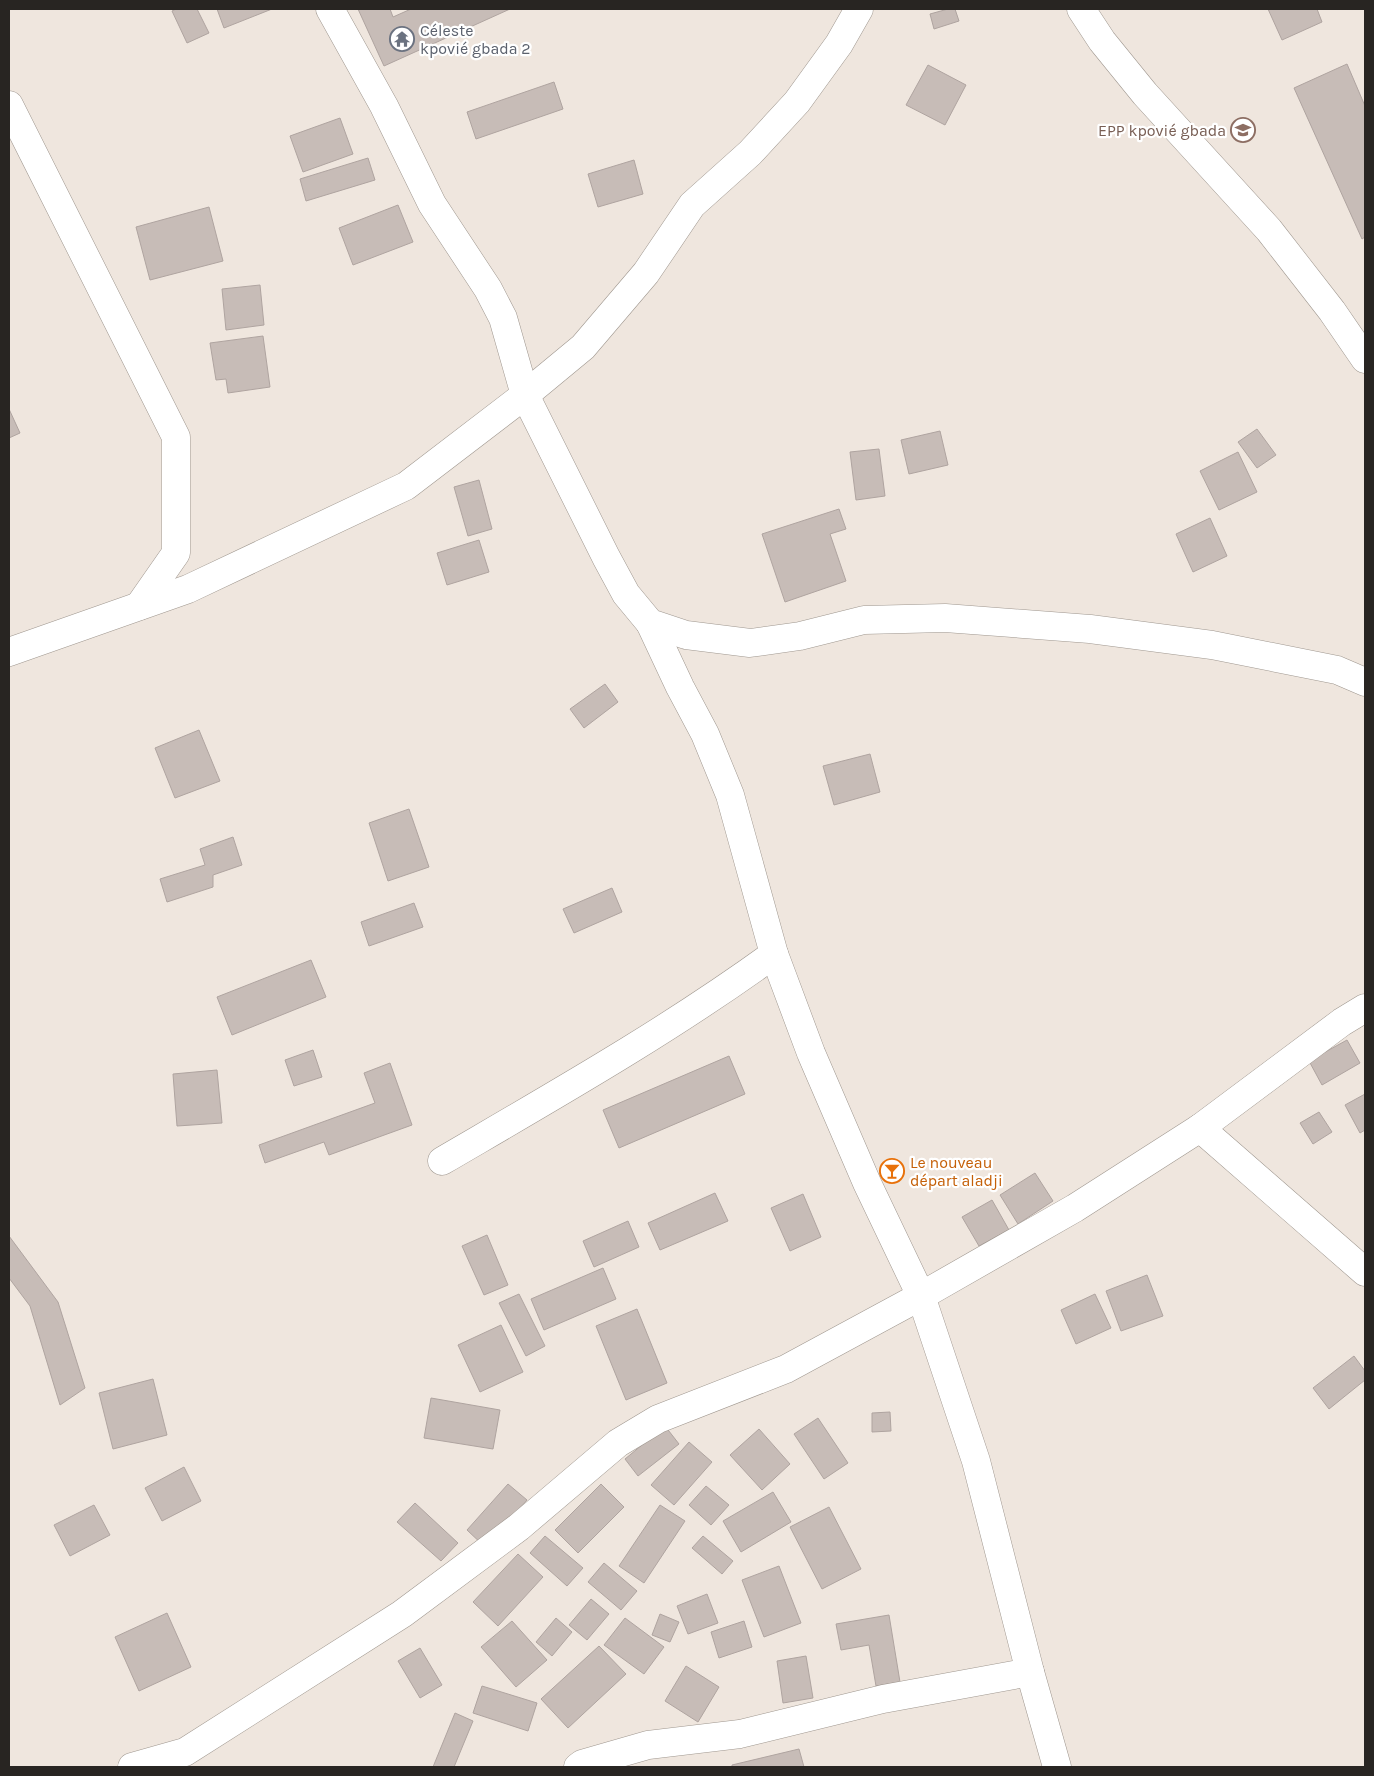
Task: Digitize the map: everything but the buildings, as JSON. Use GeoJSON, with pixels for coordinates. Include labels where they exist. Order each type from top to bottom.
{"type":"FeatureCollection","features":[{"type":"Feature","properties":{"kind":"street"},"geometry":{"type":"LineString","coordinates":[[330,9],[384,106],[432,204],[488,289],[503,318],[525,395],[606,557],[626,594],[650,623],[680,687],[705,734],[730,796],[774,954],[811,1053],[867,1183],[922,1296],[976,1461],[1030,1672],[1057,1767]]}},
{"type":"Feature","properties":{"kind":"street"},"geometry":{"type":"LineString","coordinates":[[9,652],[188,589],[406,486],[525,395],[582,347],[618,309],[665,249],[692,205],[750,153],[797,102],[839,44],[859,9]]}},
{"type":"Feature","properties":{"kind":"street"},"geometry":{"type":"LineString","coordinates":[[1081,9],[1102,41],[1145,94],[1269,230],[1332,311],[1365,359]]}},
{"type":"Feature","properties":{"kind":"street"},"geometry":{"type":"LineString","coordinates":[[9,105],[176,436],[176,553],[139,606]]}},
{"type":"Feature","properties":{"kind":"street"},"geometry":{"type":"LineString","coordinates":[[650,623],[686,635],[750,643],[800,636],[864,620],[955,618],[1090,630],[1212,645],[1337,670],[1365,682]]}},
{"type":"Feature","properties":{"kind":"street"},"geometry":{"type":"LineString","coordinates":[[442,1161],[639,1046],[708,1002],[774,954]]}},
{"type":"Feature","properties":{"kind":"street"},"geometry":{"type":"LineString","coordinates":[[132,1767],[185,1752],[402,1614],[519,1527],[618,1443],[658,1419],[786,1369],[922,1296],[1075,1208],[1200,1128],[1342,1022],[1365,1008]]}},
{"type":"Feature","properties":{"kind":"street"},"geometry":{"type":"LineString","coordinates":[[1200,1128],[1365,1272]]}},
{"type":"Feature","properties":{"kind":"street"},"geometry":{"type":"LineString","coordinates":[[578,1767],[582,1764],[648,1744],[740,1734],[882,1699],[1030,1672]]}},
{"type":"Feature","properties":{"kind":"place","name":"Céleste kpovié gbada 2"},"geometry":{"type":"Point","coordinates":[402,39]}},
{"type":"Feature","properties":{"kind":"place","name":"EPP kpovié gbada"},"geometry":{"type":"Point","coordinates":[1243,130]}},
{"type":"Feature","properties":{"kind":"place","name":"Le nouveau départ aladji"},"geometry":{"type":"Point","coordinates":[892,1171]}}]}
